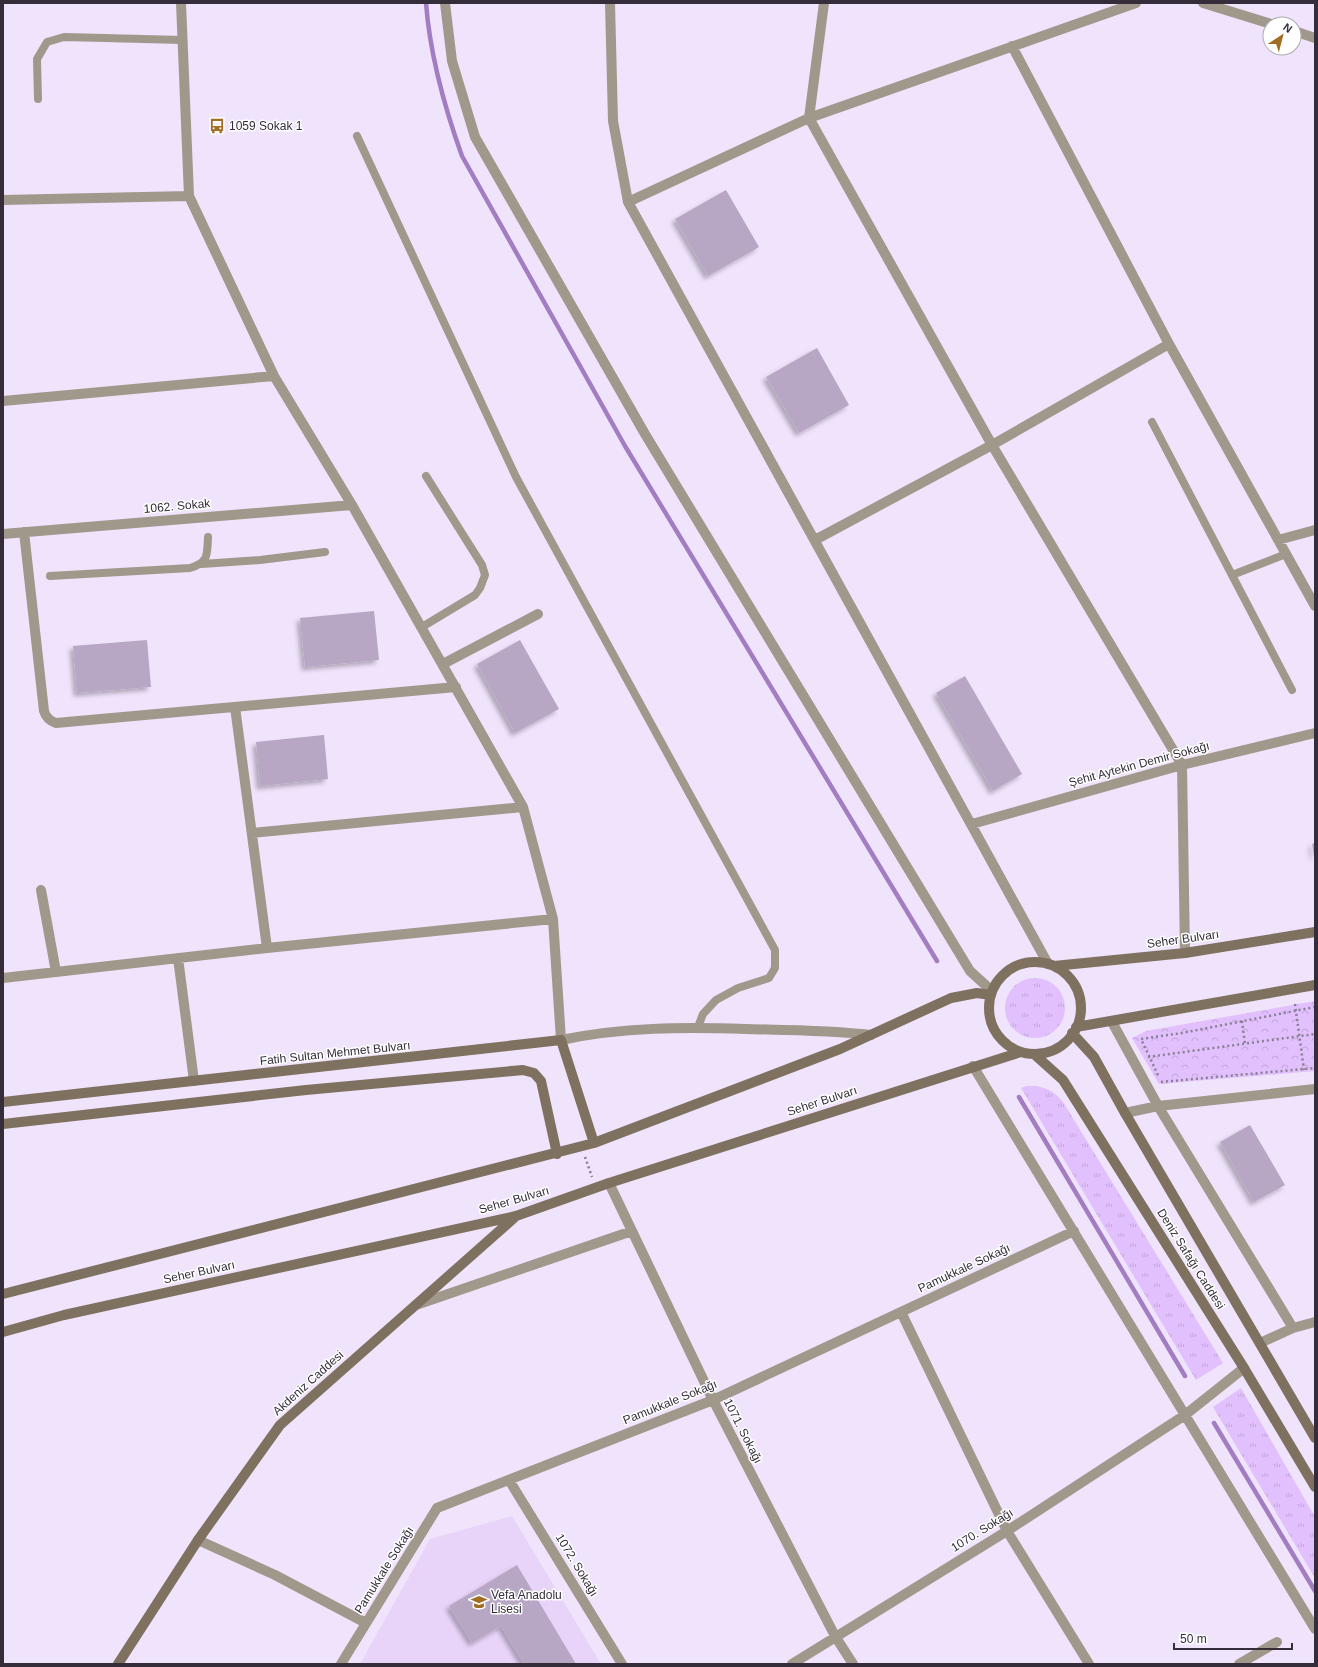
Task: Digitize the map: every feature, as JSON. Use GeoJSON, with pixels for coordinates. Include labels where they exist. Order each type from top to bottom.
{"type":"FeatureCollection","features":[{"type":"Feature","properties":{"kind":"main road","name":"Seher Bulvarı"},"geometry":{"type":"LineString","coordinates":[[1051,965],[1184,953],[1315,932]]}},
{"type":"Feature","properties":{"kind":"main road"},"geometry":{"type":"LineString","coordinates":[[1035,962],[1051,965],[1060,969],[1070,978],[1077,989],[1080,1002],[1080,1015],[1074,1030],[1059,1047],[1047,1052],[1034,1054],[1021,1052],[1009,1046],[1000,1037],[993,1026],[989,1014],[991,993],[1000,977],[1010,968],[1022,963],[1035,962]]}},
{"type":"Feature","properties":{"kind":"main road"},"geometry":{"type":"LineString","coordinates":[[1074,1030],[1315,985]]}},
{"type":"Feature","properties":{"kind":"main road"},"geometry":{"type":"LineString","coordinates":[[3,1294],[582,1147],[832,1052],[951,998],[977,993],[991,993]]}},
{"type":"Feature","properties":{"kind":"main road","name":"Deniz Safağı Caddesi"},"geometry":{"type":"LineString","coordinates":[[1074,1030],[1094,1057],[1125,1114],[1315,1438]]}},
{"type":"Feature","properties":{"kind":"main road"},"geometry":{"type":"LineString","coordinates":[[561,1040],[594,1143]]}},
{"type":"Feature","properties":{"kind":"main road","name":"Fatih Sultan Mehmet Bulvarı"},"geometry":{"type":"LineString","coordinates":[[3,1102],[561,1040]]}},
{"type":"Feature","properties":{"kind":"main road","name":"Seher Bulvarı"},"geometry":{"type":"LineString","coordinates":[[3,1332],[64,1315],[516,1216],[609,1183],[973,1066],[1021,1052]]}},
{"type":"Feature","properties":{"kind":"main road","name":"Deniz Safağı Caddesi"},"geometry":{"type":"LineString","coordinates":[[1034,1054],[1063,1080],[1244,1368],[1315,1487]]}},
{"type":"Feature","properties":{"kind":"main road"},"geometry":{"type":"LineString","coordinates":[[3,1124],[306,1090],[523,1070],[534,1073],[541,1081],[557,1154]]}},
{"type":"Feature","properties":{"kind":"main road","name":"Akdeniz Caddesi"},"geometry":{"type":"LineString","coordinates":[[118,1664],[198,1540],[280,1425],[516,1216]]}},
{"type":"Feature","properties":{"kind":"street"},"geometry":{"type":"LineString","coordinates":[[182,3],[189,196],[274,376],[352,505],[523,807],[553,919],[561,1040],[615,1030],[698,1028],[830,1031],[871,1035]]}},
{"type":"Feature","properties":{"kind":"street"},"geometry":{"type":"LineString","coordinates":[[445,3],[452,61],[475,137],[645,434],[970,971],[991,993]]}},
{"type":"Feature","properties":{"kind":"street"},"geometry":{"type":"LineString","coordinates":[[610,3],[613,121],[628,202],[1051,965]]}},
{"type":"Feature","properties":{"kind":"street"},"geometry":{"type":"LineString","coordinates":[[824,3],[809,118],[992,445],[1182,765],[1184,953]]}},
{"type":"Feature","properties":{"kind":"street"},"geometry":{"type":"LineString","coordinates":[[628,202],[809,118],[1136,3]]}},
{"type":"Feature","properties":{"kind":"street"},"geometry":{"type":"LineString","coordinates":[[1203,3],[1262,21]]}},
{"type":"Feature","properties":{"kind":"street"},"geometry":{"type":"LineString","coordinates":[[1302,34],[1315,39]]}},
{"type":"Feature","properties":{"kind":"street"},"geometry":{"type":"LineString","coordinates":[[1012,46],[1169,344],[1315,606]]}},
{"type":"Feature","properties":{"kind":"street"},"geometry":{"type":"LineString","coordinates":[[3,200],[189,196]]}},
{"type":"Feature","properties":{"kind":"street"},"geometry":{"type":"LineString","coordinates":[[815,540],[992,445],[1169,344]]}},
{"type":"Feature","properties":{"kind":"street"},"geometry":{"type":"LineString","coordinates":[[3,401],[274,376]]}},
{"type":"Feature","properties":{"kind":"street","name":"1062. Sokak"},"geometry":{"type":"LineString","coordinates":[[3,534],[352,505]]}},
{"type":"Feature","properties":{"kind":"street"},"geometry":{"type":"LineString","coordinates":[[1278,540],[1315,530]]}},
{"type":"Feature","properties":{"kind":"street"},"geometry":{"type":"LineString","coordinates":[[24,532],[44,711],[48,719],[56,723],[456,687]]}},
{"type":"Feature","properties":{"kind":"street"},"geometry":{"type":"LineString","coordinates":[[443,664],[538,614]]}},
{"type":"Feature","properties":{"kind":"street"},"geometry":{"type":"LineString","coordinates":[[236,707],[267,948]]}},
{"type":"Feature","properties":{"kind":"street","name":"Şehit Aytekin Demir Sokağı"},"geometry":{"type":"LineString","coordinates":[[972,824],[1182,765],[1315,733]]}},
{"type":"Feature","properties":{"kind":"street"},"geometry":{"type":"LineString","coordinates":[[252,833],[523,807]]}},
{"type":"Feature","properties":{"kind":"street"},"geometry":{"type":"LineString","coordinates":[[41,890],[56,972]]}},
{"type":"Feature","properties":{"kind":"street"},"geometry":{"type":"LineString","coordinates":[[3,978],[267,948],[553,919]]}},
{"type":"Feature","properties":{"kind":"street"},"geometry":{"type":"LineString","coordinates":[[178,958],[194,1081]]}},
{"type":"Feature","properties":{"kind":"street"},"geometry":{"type":"LineString","coordinates":[[1112,1022],[1158,1106],[1293,1328]]}},
{"type":"Feature","properties":{"kind":"street"},"geometry":{"type":"LineString","coordinates":[[973,1066],[1315,1629]]}},
{"type":"Feature","properties":{"kind":"street"},"geometry":{"type":"LineString","coordinates":[[1125,1114],[1158,1106],[1315,1089]]}},
{"type":"Feature","properties":{"kind":"street","name":"1071. Sokağı"},"geometry":{"type":"LineString","coordinates":[[609,1183],[713,1400],[835,1636],[853,1664]]}},
{"type":"Feature","properties":{"kind":"street"},"geometry":{"type":"LineString","coordinates":[[416,1305],[632,1231]]}},
{"type":"Feature","properties":{"kind":"street","name":"Pamukkale Sokağı"},"geometry":{"type":"LineString","coordinates":[[341,1664],[437,1508],[713,1400],[1074,1231]]}},
{"type":"Feature","properties":{"kind":"street"},"geometry":{"type":"LineString","coordinates":[[901,1312],[1007,1531],[1089,1664]]}},
{"type":"Feature","properties":{"kind":"street"},"geometry":{"type":"LineString","coordinates":[[1260,1343],[1293,1328],[1315,1322]]}},
{"type":"Feature","properties":{"kind":"street","name":"1070. Sokağı"},"geometry":{"type":"LineString","coordinates":[[792,1664],[1007,1531],[1184,1415],[1244,1368]]}},
{"type":"Feature","properties":{"kind":"street","name":"1072. Sokağı"},"geometry":{"type":"LineString","coordinates":[[509,1480],[622,1664]]}},
{"type":"Feature","properties":{"kind":"street"},"geometry":{"type":"LineString","coordinates":[[198,1540],[274,1575],[366,1623]]}},
{"type":"Feature","properties":{"kind":"street"},"geometry":{"type":"LineString","coordinates":[[1239,1664],[1277,1642]]}},
{"type":"Feature","properties":{"kind":"lane"},"geometry":{"type":"LineString","coordinates":[[38,98],[37,59],[46,42],[64,37],[183,40]]}},
{"type":"Feature","properties":{"kind":"lane"},"geometry":{"type":"LineString","coordinates":[[357,136],[516,477],[775,950],[775,968],[769,978],[738,988],[716,1000],[703,1014],[698,1028]]}},
{"type":"Feature","properties":{"kind":"lane"},"geometry":{"type":"LineString","coordinates":[[1152,422],[1292,690]]}},
{"type":"Feature","properties":{"kind":"lane"},"geometry":{"type":"LineString","coordinates":[[422,627],[474,595],[480,588],[485,575],[482,565],[426,476]]}},
{"type":"Feature","properties":{"kind":"lane"},"geometry":{"type":"LineString","coordinates":[[202,564],[207,555],[208,537]]}},
{"type":"Feature","properties":{"kind":"lane"},"geometry":{"type":"LineString","coordinates":[[50,576],[190,568],[202,564],[260,560],[326,552]]}},
{"type":"Feature","properties":{"kind":"lane"},"geometry":{"type":"LineString","coordinates":[[1232,575],[1286,554]]}},
{"type":"Feature","properties":{"kind":"path"},"geometry":{"type":"LineString","coordinates":[[1295,1004],[1304,1070]]}},
{"type":"Feature","properties":{"kind":"path"},"geometry":{"type":"LineString","coordinates":[[1315,1007],[1141,1039],[1148,1057],[1161,1082],[1315,1068]]}},
{"type":"Feature","properties":{"kind":"path"},"geometry":{"type":"LineString","coordinates":[[1242,1021],[1245,1044]]}},
{"type":"Feature","properties":{"kind":"path"},"geometry":{"type":"LineString","coordinates":[[1148,1057],[1315,1034]]}},
{"type":"Feature","properties":{"kind":"path"},"geometry":{"type":"LineString","coordinates":[[582,1147],[596,1188]]}},
{"type":"Feature","properties":{"kind":"shaded area","name":"Vefa Anadolu Lisesi"},"geometry":{"type":"Polygon","coordinates":[[[512,1516],[601,1664],[360,1664],[430,1539],[512,1516]]]}},
{"type":"Feature","properties":{"kind":"green space"},"geometry":{"type":"Polygon","coordinates":[[[1035,978],[1052,983],[1060,991],[1065,1008],[1060,1025],[1052,1033],[1035,1038],[1018,1033],[1010,1025],[1005,1008],[1010,991],[1018,983],[1035,978]]]}},
{"type":"Feature","properties":{"kind":"green space"},"geometry":{"type":"Polygon","coordinates":[[[1315,1001],[1315,1071],[1159,1084],[1132,1038],[1146,1031],[1315,1001]]]}},
{"type":"Feature","properties":{"kind":"green space"},"geometry":{"type":"Polygon","coordinates":[[[1027,1086],[1038,1086],[1048,1089],[1056,1094],[1063,1102],[1223,1363],[1196,1380],[1021,1088],[1027,1086]]]}},
{"type":"Feature","properties":{"kind":"green space"},"geometry":{"type":"Polygon","coordinates":[[[1241,1388],[1315,1517],[1315,1578],[1213,1407],[1241,1388]]]}},
{"type":"Feature","properties":{"kind":"building"},"geometry":{"type":"Polygon","coordinates":[[[726,190],[759,247],[708,276],[675,219],[726,190]]]}},
{"type":"Feature","properties":{"kind":"building"},"geometry":{"type":"Polygon","coordinates":[[[817,348],[849,405],[799,433],[766,377],[817,348]]]}},
{"type":"Feature","properties":{"kind":"building"},"geometry":{"type":"Polygon","coordinates":[[[374,611],[379,660],[305,667],[300,618],[374,611]]]}},
{"type":"Feature","properties":{"kind":"building"},"geometry":{"type":"Polygon","coordinates":[[[147,640],[151,687],[77,693],[73,646],[147,640]]]}},
{"type":"Feature","properties":{"kind":"building"},"geometry":{"type":"Polygon","coordinates":[[[520,640],[559,709],[515,733],[477,664],[520,640]]]}},
{"type":"Feature","properties":{"kind":"building"},"geometry":{"type":"Polygon","coordinates":[[[965,676],[1022,774],[993,791],[936,693],[965,676]]]}},
{"type":"Feature","properties":{"kind":"building"},"geometry":{"type":"Polygon","coordinates":[[[324,735],[328,779],[260,786],[256,742],[324,735]]]}},
{"type":"Feature","properties":{"kind":"building"},"geometry":{"type":"Polygon","coordinates":[[[1315,843],[1315,857],[1314,857],[1312,844],[1315,843]]]}},
{"type":"Feature","properties":{"kind":"building"},"geometry":{"type":"Polygon","coordinates":[[[1250,1125],[1285,1185],[1254,1202],[1220,1142],[1250,1125]]]}},
{"type":"Feature","properties":{"kind":"building"},"geometry":{"type":"Polygon","coordinates":[[[517,1565],[576,1664],[524,1664],[501,1626],[472,1643],[449,1606],[517,1565]]]}},
{"type":"Feature","properties":{"kind":"waterway"},"geometry":{"type":"LineString","coordinates":[[426,3],[434,62],[449,118],[462,156],[625,446],[937,961]]}},
{"type":"Feature","properties":{"kind":"waterway"},"geometry":{"type":"LineString","coordinates":[[1019,1097],[1185,1376]]}},
{"type":"Feature","properties":{"kind":"waterway"},"geometry":{"type":"LineString","coordinates":[[1214,1423],[1315,1591]]}},
{"type":"Feature","properties":{"kind":"place","name":"1059 Sokak 1"},"geometry":{"type":"Point","coordinates":[217,126]}},
{"type":"Feature","properties":{"kind":"place","name":"Vefa Anadolu Lisesi"},"geometry":{"type":"Point","coordinates":[479,1602]}}]}
